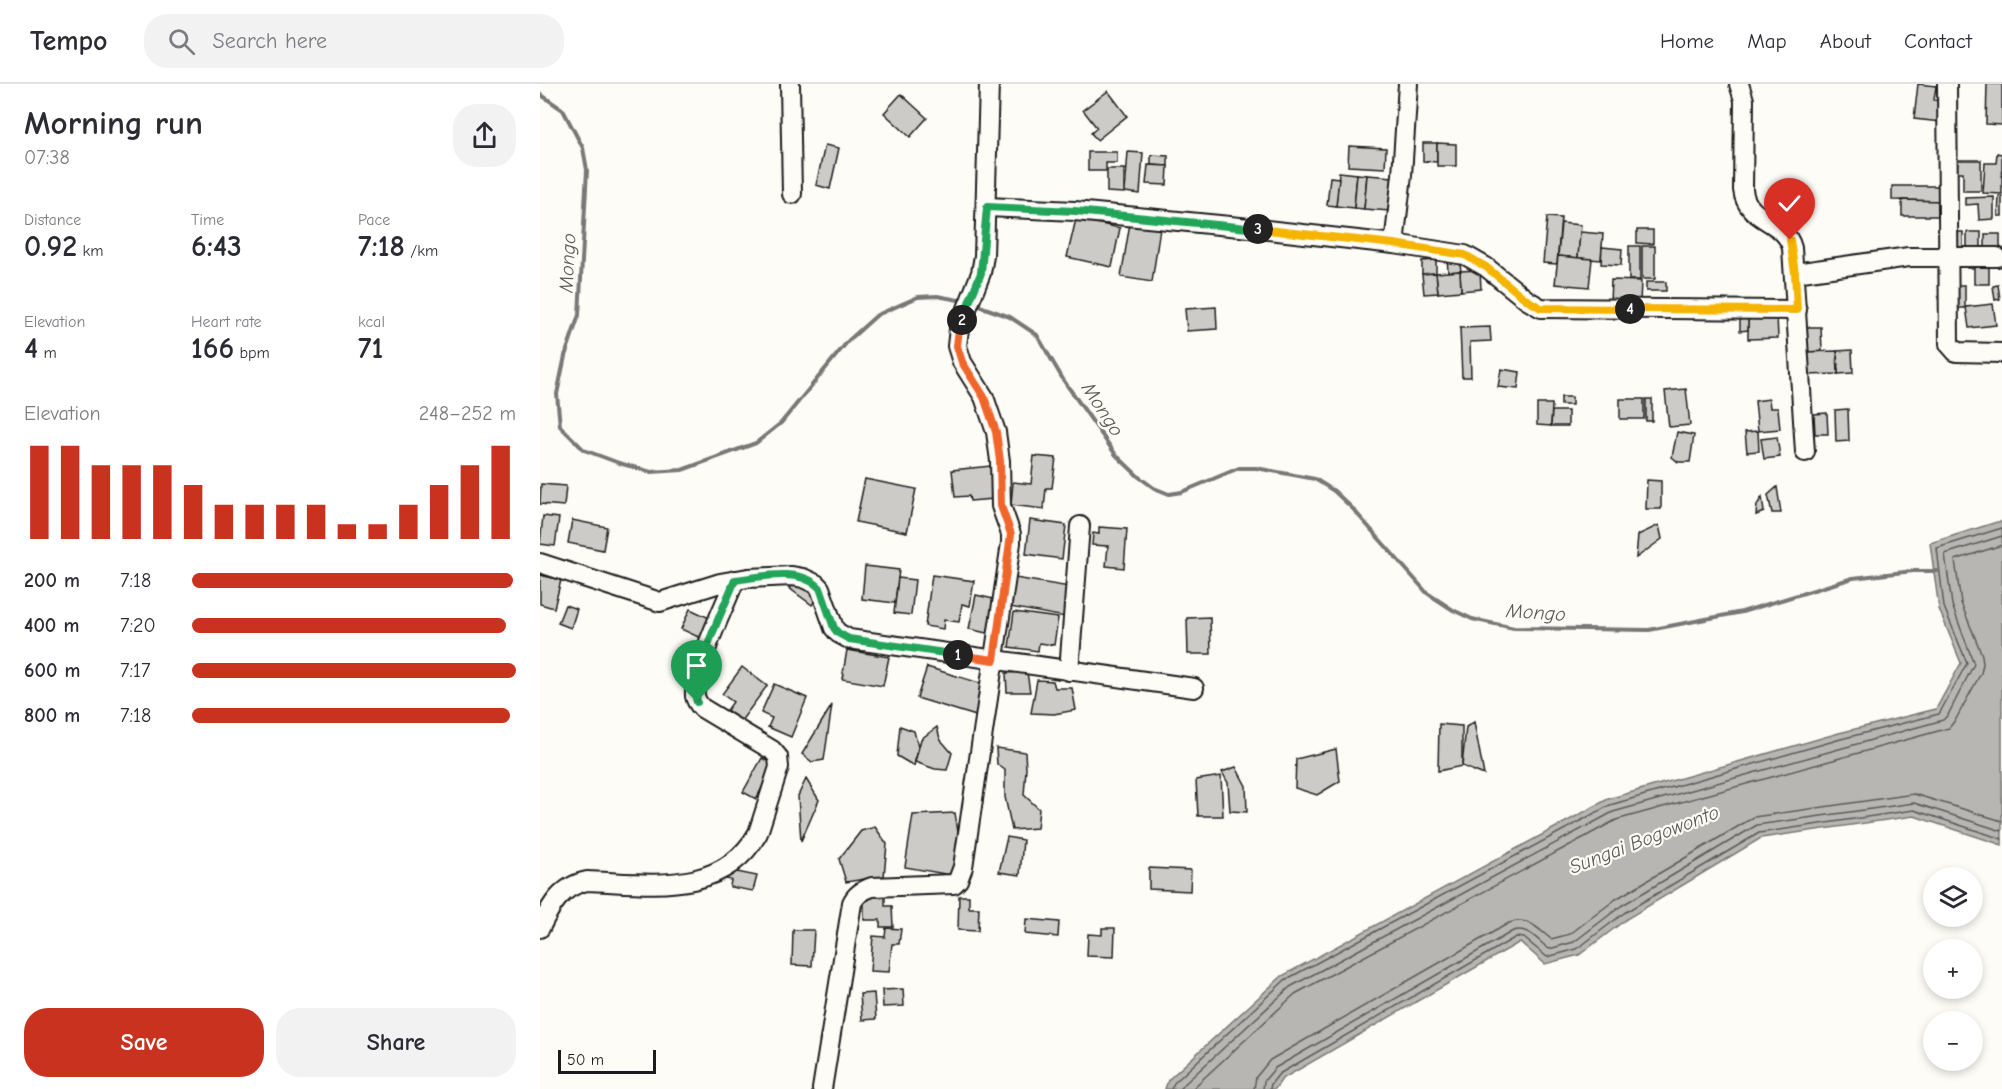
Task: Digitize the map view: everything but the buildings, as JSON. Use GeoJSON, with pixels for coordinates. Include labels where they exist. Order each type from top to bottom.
{"type":"FeatureCollection","features":[{"type":"Feature","properties":{"kind":"street"},"geometry":{"type":"LineString","coordinates":[[790,84],[792,194]]}},
{"type":"Feature","properties":{"kind":"street"},"geometry":{"type":"LineString","coordinates":[[822,1089],[850,915],[855,898],[864,890],[872,887],[954,884],[962,873],[1011,534],[1001,506],[1000,461],[996,432],[984,397],[962,362],[957,346],[959,329],[981,273],[987,207],[989,84]]}},
{"type":"Feature","properties":{"kind":"street"},"geometry":{"type":"LineString","coordinates":[[1394,244],[1408,84]]}},
{"type":"Feature","properties":{"kind":"street"},"geometry":{"type":"LineString","coordinates":[[1739,84],[1744,100],[1743,190],[1745,200],[1752,212],[1780,228],[1788,236],[1792,248],[1804,452]]}},
{"type":"Feature","properties":{"kind":"street"},"geometry":{"type":"LineString","coordinates":[[1947,84],[1949,344],[1956,352],[2002,352]]}},
{"type":"Feature","properties":{"kind":"street"},"geometry":{"type":"LineString","coordinates":[[987,207],[1075,211],[1394,244],[1473,258],[1527,300],[1541,308],[1797,310]]}},
{"type":"Feature","properties":{"kind":"street"},"geometry":{"type":"LineString","coordinates":[[1795,273],[1881,260],[1949,256],[1997,257]]}},
{"type":"Feature","properties":{"kind":"street"},"geometry":{"type":"LineString","coordinates":[[1069,671],[1080,526]]}},
{"type":"Feature","properties":{"kind":"street"},"geometry":{"type":"LineString","coordinates":[[540,563],[660,602],[735,580],[792,576],[803,578],[816,584],[823,594],[834,628],[849,639],[1194,688]]}},
{"type":"Feature","properties":{"kind":"street"},"geometry":{"type":"LineString","coordinates":[[540,928],[558,897],[572,885],[587,881],[680,884],[716,873],[753,842],[758,833],[778,767],[778,757],[772,750],[702,708],[695,695],[701,666],[735,580]]}},
{"type":"Feature","properties":{"kind":"water","name":"Sungai Bogowonto"},"geometry":{"type":"Polygon","coordinates":[[[2002,522],[2002,845],[1914,816],[1761,838],[1628,918],[1579,955],[1545,964],[1520,942],[1282,1079],[1275,1089],[1165,1089],[1168,1080],[1282,976],[1608,799],[1839,733],[1936,709],[1961,663],[1939,609],[1930,543],[2002,522]]]}},
{"type":"Feature","properties":{"kind":"waterway","name":"Mongo"},"geometry":{"type":"LineString","coordinates":[[540,94],[563,110],[583,148],[587,170],[579,315],[565,356],[557,394],[560,426],[584,450],[651,472],[682,470],[756,443],[781,423],[848,341],[877,315],[918,297],[937,296],[964,301]]}},
{"type":"Feature","properties":{"kind":"waterway","name":"Mongo"},"geometry":{"type":"LineString","coordinates":[[974,304],[1010,317],[1037,335],[1064,381],[1116,455],[1154,488],[1169,494],[1182,492],[1239,468],[1256,468],[1315,479],[1334,491],[1352,508],[1427,593],[1472,619],[1514,628],[1649,630],[1742,612],[1853,578],[1913,571],[1938,571]]}},
{"type":"Feature","properties":{"kind":"route"},"geometry":{"type":"LineString","coordinates":[[697,702],[695,695],[701,666],[735,580],[792,576],[816,584],[823,594],[834,628],[849,639],[994,660],[1011,534],[1001,506],[1000,461],[996,432],[984,397],[962,362],[957,346],[959,329],[981,273],[987,207],[1075,211],[1240,227],[1394,244],[1465,255],[1486,267],[1527,300],[1541,308],[1797,310],[1790,240]]}}]}
